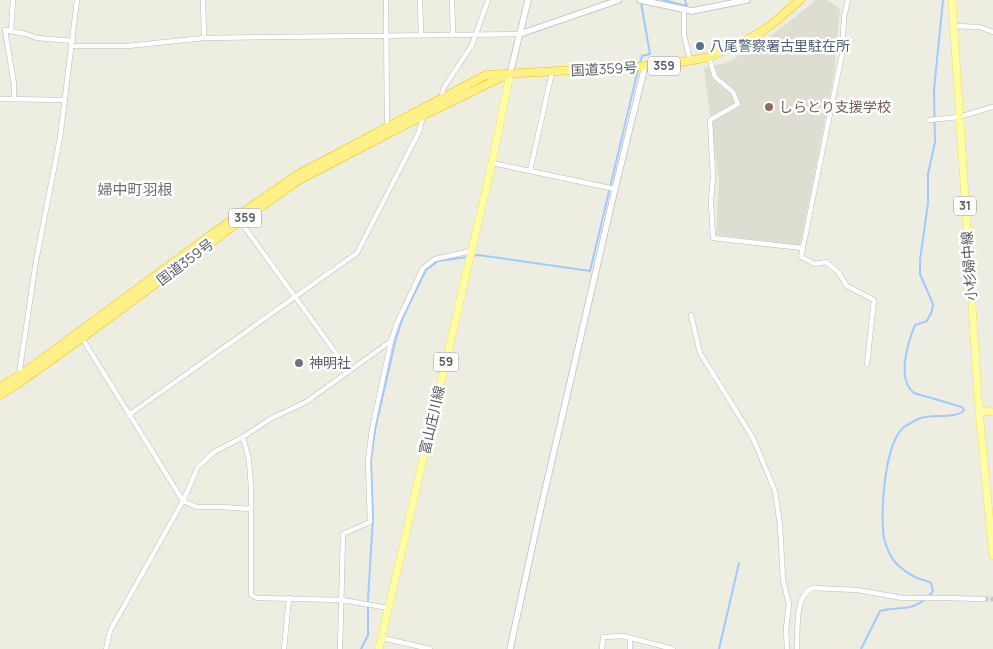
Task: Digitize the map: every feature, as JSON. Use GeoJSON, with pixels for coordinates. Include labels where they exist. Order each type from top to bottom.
{"type":"FeatureCollection","features":[{"type":"Feature","properties":{"kind":"highway","name":"国道359号"},"geometry":{"type":"LineString","coordinates":[[0,387],[22,374],[208,237],[297,175],[486,75],[690,62],[709,57],[749,40],[770,26],[800,0]]}},
{"type":"Feature","properties":{"kind":"highway","name":"国道359号"},"geometry":{"type":"LineString","coordinates":[[0,395],[20,383],[240,221],[299,180],[424,115],[510,74]]}},
{"type":"Feature","properties":{"kind":"main road","name":"小杉婦中線"},"geometry":{"type":"LineString","coordinates":[[952,0],[979,411],[993,556]]}},
{"type":"Feature","properties":{"kind":"main road","name":"富山庄川線"},"geometry":{"type":"LineString","coordinates":[[379,649],[492,163],[510,74]]}},
{"type":"Feature","properties":{"kind":"main road"},"geometry":{"type":"LineString","coordinates":[[979,411],[993,412]]}},
{"type":"Feature","properties":{"kind":"street"},"geometry":{"type":"LineString","coordinates":[[10,32],[13,0]]}},
{"type":"Feature","properties":{"kind":"street"},"geometry":{"type":"LineString","coordinates":[[22,374],[20,368],[36,261],[60,138],[77,0]]}},
{"type":"Feature","properties":{"kind":"street"},"geometry":{"type":"LineString","coordinates":[[202,0],[204,38]]}},
{"type":"Feature","properties":{"kind":"street"},"geometry":{"type":"LineString","coordinates":[[386,0],[387,127]]}},
{"type":"Feature","properties":{"kind":"street"},"geometry":{"type":"LineString","coordinates":[[420,0],[421,34]]}},
{"type":"Feature","properties":{"kind":"street"},"geometry":{"type":"LineString","coordinates":[[452,0],[453,34]]}},
{"type":"Feature","properties":{"kind":"street"},"geometry":{"type":"LineString","coordinates":[[442,98],[443,88],[472,45],[488,0]]}},
{"type":"Feature","properties":{"kind":"street"},"geometry":{"type":"LineString","coordinates":[[510,74],[528,0]]}},
{"type":"Feature","properties":{"kind":"street"},"geometry":{"type":"LineString","coordinates":[[72,46],[128,46],[204,38],[520,34],[619,0]]}},
{"type":"Feature","properties":{"kind":"street"},"geometry":{"type":"LineString","coordinates":[[640,0],[692,11],[747,0]]}},
{"type":"Feature","properties":{"kind":"street"},"geometry":{"type":"LineString","coordinates":[[848,0],[844,17],[842,54],[801,257],[815,264],[826,262],[838,272],[847,286],[874,300],[867,364]]}},
{"type":"Feature","properties":{"kind":"street"},"geometry":{"type":"LineString","coordinates":[[684,10],[684,35],[690,62]]}},
{"type":"Feature","properties":{"kind":"street"},"geometry":{"type":"LineString","coordinates":[[953,26],[979,27],[993,32]]}},
{"type":"Feature","properties":{"kind":"street"},"geometry":{"type":"LineString","coordinates":[[14,99],[14,84],[5,30],[36,38],[73,41]]}},
{"type":"Feature","properties":{"kind":"street"},"geometry":{"type":"LineString","coordinates":[[709,57],[715,78],[732,92],[738,104],[710,120],[713,177],[711,201],[713,238],[802,248]]}},
{"type":"Feature","properties":{"kind":"street"},"geometry":{"type":"LineString","coordinates":[[510,649],[539,516],[645,66]]}},
{"type":"Feature","properties":{"kind":"street"},"geometry":{"type":"LineString","coordinates":[[530,171],[552,72]]}},
{"type":"Feature","properties":{"kind":"street"},"geometry":{"type":"LineString","coordinates":[[0,99],[65,100]]}},
{"type":"Feature","properties":{"kind":"street"},"geometry":{"type":"LineString","coordinates":[[930,120],[959,117],[993,107]]}},
{"type":"Feature","properties":{"kind":"street"},"geometry":{"type":"LineString","coordinates":[[130,414],[357,252],[419,132],[424,115]]}},
{"type":"Feature","properties":{"kind":"street"},"geometry":{"type":"LineString","coordinates":[[492,163],[615,189]]}},
{"type":"Feature","properties":{"kind":"street"},"geometry":{"type":"LineString","coordinates":[[240,221],[349,371]]}},
{"type":"Feature","properties":{"kind":"street"},"geometry":{"type":"LineString","coordinates":[[340,649],[343,534],[370,522],[369,453],[372,429],[397,323],[423,268],[435,259],[471,251]]}},
{"type":"Feature","properties":{"kind":"street"},"geometry":{"type":"LineString","coordinates":[[690,315],[700,353],[753,438],[775,491],[780,525],[783,580],[789,604],[786,649]]}},
{"type":"Feature","properties":{"kind":"street"},"geometry":{"type":"LineString","coordinates":[[82,338],[183,501],[197,507],[251,509]]}},
{"type":"Feature","properties":{"kind":"street"},"geometry":{"type":"LineString","coordinates":[[106,649],[110,631],[183,501],[198,467],[214,452],[243,437],[270,419],[306,402],[392,341]]}},
{"type":"Feature","properties":{"kind":"street"},"geometry":{"type":"LineString","coordinates":[[243,437],[249,460],[251,595],[257,598],[342,600],[389,608]]}},
{"type":"Feature","properties":{"kind":"street"},"geometry":{"type":"LineString","coordinates":[[798,649],[799,608],[802,598],[808,590],[832,588],[902,598],[984,599]]}},
{"type":"Feature","properties":{"kind":"street"},"geometry":{"type":"LineString","coordinates":[[284,649],[289,598]]}},
{"type":"Feature","properties":{"kind":"street"},"geometry":{"type":"LineString","coordinates":[[602,649],[603,637],[623,636],[673,649]]}},
{"type":"Feature","properties":{"kind":"street"},"geometry":{"type":"LineString","coordinates":[[382,638],[430,649]]}},
{"type":"Feature","properties":{"kind":"street"},"geometry":{"type":"LineString","coordinates":[[630,638],[630,649]]}},
{"type":"Feature","properties":{"kind":"shaded area","name":"しらとり支援学校"},"geometry":{"type":"Polygon","coordinates":[[[816,0],[827,0],[840,8],[834,75],[800,245],[716,235],[719,182],[704,68],[725,63],[761,44],[816,0]]]}},
{"type":"Feature","properties":{"kind":"waterway"},"geometry":{"type":"LineString","coordinates":[[663,0],[687,6],[685,0]]}},
{"type":"Feature","properties":{"kind":"waterway"},"geometry":{"type":"LineString","coordinates":[[928,597],[933,591],[931,583],[905,571],[895,562],[887,548],[883,527],[883,497],[892,448],[897,436],[904,427],[921,418],[951,415],[961,413],[964,410],[962,407],[914,393],[909,387],[905,370],[907,350],[915,325],[927,321],[933,304],[920,274],[920,260],[928,203],[928,174],[935,142],[934,90],[943,0]]}},
{"type":"Feature","properties":{"kind":"waterway"},"geometry":{"type":"LineString","coordinates":[[640,63],[642,56],[650,54],[641,2]]}},
{"type":"Feature","properties":{"kind":"waterway"},"geometry":{"type":"LineString","coordinates":[[472,256],[478,255],[590,271],[638,70]]}},
{"type":"Feature","properties":{"kind":"waterway"},"geometry":{"type":"LineString","coordinates":[[361,649],[368,635],[368,599],[373,518],[371,460],[375,430],[396,338],[404,315],[426,270],[438,261],[468,257]]}},
{"type":"Feature","properties":{"kind":"waterway"},"geometry":{"type":"LineString","coordinates":[[719,649],[739,563]]}},
{"type":"Feature","properties":{"kind":"waterway"},"geometry":{"type":"LineString","coordinates":[[861,649],[880,611],[913,606],[924,600]]}},
{"type":"Feature","properties":{"kind":"tunnel"},"geometry":{"type":"LineString","coordinates":[[984,599],[993,599]]}},
{"type":"Feature","properties":{"kind":"place","name":"八尾警察署古里駐在所"},"geometry":{"type":"Point","coordinates":[700,46]}},
{"type":"Feature","properties":{"kind":"place","name":"しらとり支援学校"},"geometry":{"type":"Point","coordinates":[769,107]}},
{"type":"Feature","properties":{"kind":"place","name":"神明社"},"geometry":{"type":"Point","coordinates":[299,363]}},
{"type":"Feature","properties":{"kind":"district","name":"婦中町羽根"},"geometry":{"type":"Point","coordinates":[135,190]}}]}
